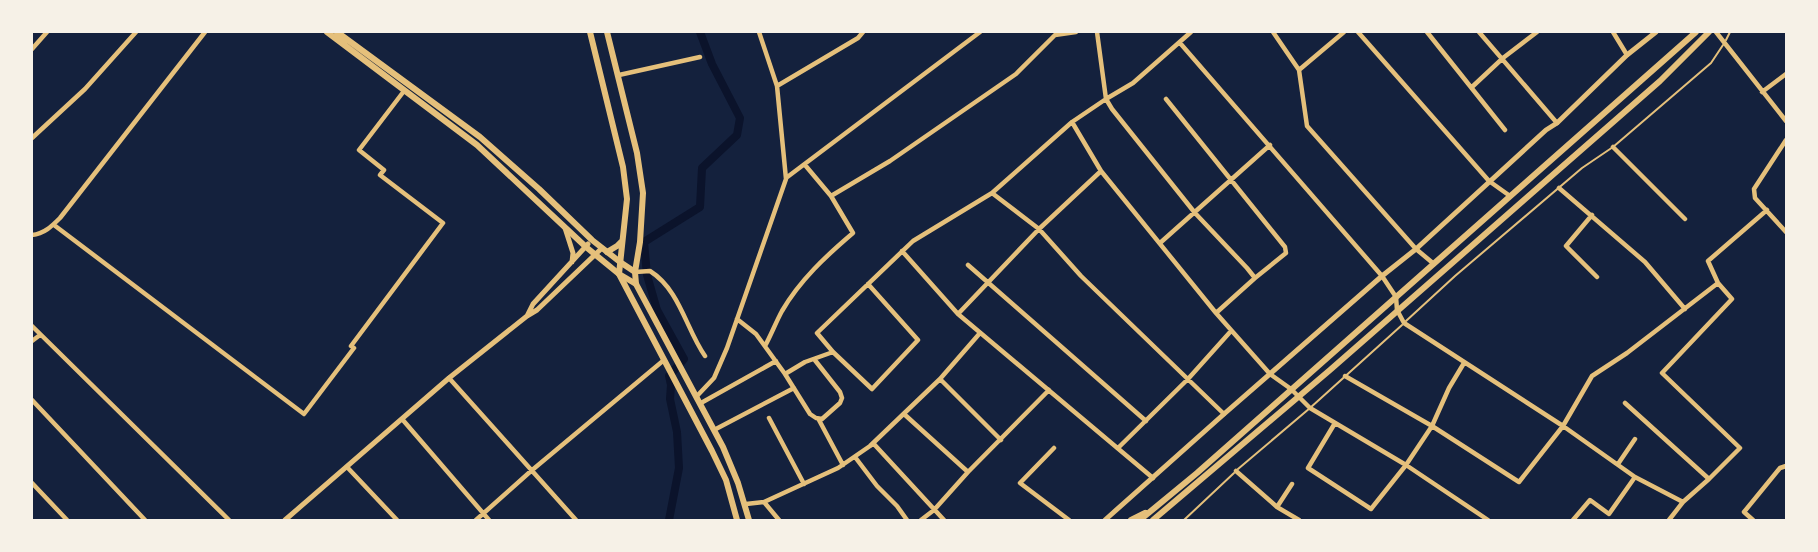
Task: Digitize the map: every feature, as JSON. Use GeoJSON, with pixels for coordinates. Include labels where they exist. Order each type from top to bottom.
{"type":"FeatureCollection","features":[{"type":"Feature","properties":{"kind":"main road"},"geometry":{"type":"LineString","coordinates":[[327,32],[477,145],[586,247],[636,284]]}},
{"type":"Feature","properties":{"kind":"main road"},"geometry":{"type":"LineString","coordinates":[[337,32],[480,137],[592,240],[635,272]]}},
{"type":"Feature","properties":{"kind":"main road"},"geometry":{"type":"LineString","coordinates":[[590,32],[625,180],[627,199],[619,274],[726,480],[737,520]]}},
{"type":"Feature","properties":{"kind":"main road"},"geometry":{"type":"LineString","coordinates":[[607,32],[637,153],[643,193],[636,284],[715,430],[746,504],[749,520]]}},
{"type":"Feature","properties":{"kind":"main road"},"geometry":{"type":"LineString","coordinates":[[1140,520],[1197,473],[1696,32]]}},
{"type":"Feature","properties":{"kind":"main road"},"geometry":{"type":"LineString","coordinates":[[1156,520],[1660,81],[1709,32]]}},
{"type":"Feature","properties":{"kind":"main road"},"geometry":{"type":"LineString","coordinates":[[606,99],[624,96]]}},
{"type":"Feature","properties":{"kind":"main road"},"geometry":{"type":"LineString","coordinates":[[625,180],[641,179]]}},
{"type":"Feature","properties":{"kind":"main road"},"geometry":{"type":"LineString","coordinates":[[604,250],[617,246],[623,238]]}},
{"type":"Feature","properties":{"kind":"main road"},"geometry":{"type":"LineString","coordinates":[[1131,520],[1156,507]]}},
{"type":"Feature","properties":{"kind":"street"},"geometry":{"type":"LineString","coordinates":[[32,50],[47,32]]}},
{"type":"Feature","properties":{"kind":"street"},"geometry":{"type":"LineString","coordinates":[[32,138],[85,89],[136,32]]}},
{"type":"Feature","properties":{"kind":"street"},"geometry":{"type":"LineString","coordinates":[[32,235],[40,234],[54,225],[205,32]]}},
{"type":"Feature","properties":{"kind":"street"},"geometry":{"type":"LineString","coordinates":[[777,86],[858,38],[863,32]]}},
{"type":"Feature","properties":{"kind":"street"},"geometry":{"type":"LineString","coordinates":[[786,179],[980,32]]}},
{"type":"Feature","properties":{"kind":"street"},"geometry":{"type":"LineString","coordinates":[[831,196],[890,161],[1016,74],[1055,35],[1076,32]]}},
{"type":"Feature","properties":{"kind":"street"},"geometry":{"type":"LineString","coordinates":[[1097,32],[1106,99],[1195,213],[1255,278]]}},
{"type":"Feature","properties":{"kind":"street"},"geometry":{"type":"LineString","coordinates":[[868,284],[918,340],[872,389],[817,333],[902,251],[913,241],[992,194],[1072,122],[1133,83],[1191,32]]}},
{"type":"Feature","properties":{"kind":"street"},"geometry":{"type":"LineString","coordinates":[[1273,32],[1299,70],[1307,126],[1416,249],[1434,264]]}},
{"type":"Feature","properties":{"kind":"street"},"geometry":{"type":"LineString","coordinates":[[1299,70],[1344,32]]}},
{"type":"Feature","properties":{"kind":"street"},"geometry":{"type":"LineString","coordinates":[[1357,32],[1489,181],[1510,197]]}},
{"type":"Feature","properties":{"kind":"street"},"geometry":{"type":"LineString","coordinates":[[1427,32],[1505,130]]}},
{"type":"Feature","properties":{"kind":"street"},"geometry":{"type":"LineString","coordinates":[[1479,32],[1557,123]]}},
{"type":"Feature","properties":{"kind":"street"},"geometry":{"type":"LineString","coordinates":[[1472,87],[1503,58],[1537,32]]}},
{"type":"Feature","properties":{"kind":"street"},"geometry":{"type":"LineString","coordinates":[[1613,32],[1627,55]]}},
{"type":"Feature","properties":{"kind":"street"},"geometry":{"type":"LineString","coordinates":[[1105,520],[1416,249],[1546,130],[1557,123],[1627,55],[1656,32]]}},
{"type":"Feature","properties":{"kind":"street"},"geometry":{"type":"LineString","coordinates":[[1716,32],[1787,121]]}},
{"type":"Feature","properties":{"kind":"street"},"geometry":{"type":"LineString","coordinates":[[697,396],[714,378],[786,179],[777,86],[760,34]]}},
{"type":"Feature","properties":{"kind":"street"},"geometry":{"type":"LineString","coordinates":[[1180,43],[1382,276],[1396,297],[1397,310],[1404,323],[1563,426],[1635,477],[1683,502]]}},
{"type":"Feature","properties":{"kind":"street"},"geometry":{"type":"LineString","coordinates":[[619,75],[700,57]]}},
{"type":"Feature","properties":{"kind":"street"},"geometry":{"type":"LineString","coordinates":[[1762,92],[1787,74]]}},
{"type":"Feature","properties":{"kind":"street"},"geometry":{"type":"LineString","coordinates":[[54,225],[304,414],[443,223],[380,175],[384,170],[359,150],[405,90]]}},
{"type":"Feature","properties":{"kind":"street"},"geometry":{"type":"LineString","coordinates":[[1166,99],[1285,247],[1286,253],[1216,313]]}},
{"type":"Feature","properties":{"kind":"street"},"geometry":{"type":"LineString","coordinates":[[1072,122],[1101,171],[1216,313],[1270,374],[1310,408],[1406,464],[1488,520]]}},
{"type":"Feature","properties":{"kind":"street"},"geometry":{"type":"LineString","coordinates":[[1787,139],[1784,148],[1754,189],[1755,198],[1787,232]]}},
{"type":"Feature","properties":{"kind":"street"},"geometry":{"type":"LineString","coordinates":[[1160,243],[1270,145]]}},
{"type":"Feature","properties":{"kind":"street"},"geometry":{"type":"LineString","coordinates":[[1613,148],[1685,219]]}},
{"type":"Feature","properties":{"kind":"street"},"geometry":{"type":"LineString","coordinates":[[765,346],[782,311],[804,280],[853,233],[831,196],[804,165]]}},
{"type":"Feature","properties":{"kind":"street"},"geometry":{"type":"LineString","coordinates":[[958,314],[1039,229],[1101,171]]}},
{"type":"Feature","properties":{"kind":"street"},"geometry":{"type":"LineString","coordinates":[[1559,188],[1645,262],[1685,309]]}},
{"type":"Feature","properties":{"kind":"street"},"geometry":{"type":"LineString","coordinates":[[992,194],[1039,229],[1081,276],[1224,414]]}},
{"type":"Feature","properties":{"kind":"street"},"geometry":{"type":"LineString","coordinates":[[1669,520],[1683,502],[1740,448],[1662,373],[1732,299],[1718,283],[1708,261],[1767,210]]}},
{"type":"Feature","properties":{"kind":"street"},"geometry":{"type":"LineString","coordinates":[[1592,215],[1566,246],[1597,277]]}},
{"type":"Feature","properties":{"kind":"street"},"geometry":{"type":"LineString","coordinates":[[564,227],[573,253],[572,262]]}},
{"type":"Feature","properties":{"kind":"street"},"geometry":{"type":"LineString","coordinates":[[527,316],[533,303],[592,240]]}},
{"type":"Feature","properties":{"kind":"street"},"geometry":{"type":"LineString","coordinates":[[285,520],[449,378],[537,310],[595,254],[604,250]]}},
{"type":"Feature","properties":{"kind":"street"},"geometry":{"type":"LineString","coordinates":[[902,251],[958,314],[1154,478]]}},
{"type":"Feature","properties":{"kind":"street"},"geometry":{"type":"LineString","coordinates":[[584,264],[606,264]]}},
{"type":"Feature","properties":{"kind":"street"},"geometry":{"type":"LineString","coordinates":[[968,265],[1146,421]]}},
{"type":"Feature","properties":{"kind":"street"},"geometry":{"type":"LineString","coordinates":[[635,272],[648,272],[660,279],[681,307],[705,356]]}},
{"type":"Feature","properties":{"kind":"street"},"geometry":{"type":"LineString","coordinates":[[1345,376],[1432,426],[1519,482],[1563,426],[1592,376],[1627,353],[1718,283]]}},
{"type":"Feature","properties":{"kind":"street"},"geometry":{"type":"LineString","coordinates":[[737,319],[765,346],[810,414],[819,419],[844,464]]}},
{"type":"Feature","properties":{"kind":"street"},"geometry":{"type":"LineString","coordinates":[[32,326],[229,520]]}},
{"type":"Feature","properties":{"kind":"street"},"geometry":{"type":"LineString","coordinates":[[1118,448],[1188,379],[1231,331]]}},
{"type":"Feature","properties":{"kind":"street"},"geometry":{"type":"LineString","coordinates":[[746,504],[764,502],[855,457],[940,379],[981,333]]}},
{"type":"Feature","properties":{"kind":"street"},"geometry":{"type":"LineString","coordinates":[[32,341],[40,335]]}},
{"type":"Feature","properties":{"kind":"street"},"geometry":{"type":"LineString","coordinates":[[785,374],[805,362],[833,352]]}},
{"type":"Feature","properties":{"kind":"street"},"geometry":{"type":"LineString","coordinates":[[814,359],[842,398],[819,419]]}},
{"type":"Feature","properties":{"kind":"street"},"geometry":{"type":"LineString","coordinates":[[476,520],[664,360]]}},
{"type":"Feature","properties":{"kind":"street"},"geometry":{"type":"LineString","coordinates":[[701,403],[776,361]]}},
{"type":"Feature","properties":{"kind":"street"},"geometry":{"type":"LineString","coordinates":[[1335,423],[1308,468],[1371,509],[1432,426],[1464,363]]}},
{"type":"Feature","properties":{"kind":"street"},"geometry":{"type":"LineString","coordinates":[[449,378],[576,520]]}},
{"type":"Feature","properties":{"kind":"street"},"geometry":{"type":"LineString","coordinates":[[940,379],[1000,440]]}},
{"type":"Feature","properties":{"kind":"street"},"geometry":{"type":"LineString","coordinates":[[715,430],[793,388]]}},
{"type":"Feature","properties":{"kind":"street"},"geometry":{"type":"LineString","coordinates":[[921,520],[934,510],[1049,390]]}},
{"type":"Feature","properties":{"kind":"street"},"geometry":{"type":"LineString","coordinates":[[32,400],[145,520]]}},
{"type":"Feature","properties":{"kind":"street"},"geometry":{"type":"LineString","coordinates":[[1625,403],[1709,479]]}},
{"type":"Feature","properties":{"kind":"street"},"geometry":{"type":"LineString","coordinates":[[904,414],[968,472]]}},
{"type":"Feature","properties":{"kind":"street"},"geometry":{"type":"LineString","coordinates":[[769,418],[804,484]]}},
{"type":"Feature","properties":{"kind":"street"},"geometry":{"type":"LineString","coordinates":[[401,419],[489,520]]}},
{"type":"Feature","properties":{"kind":"street"},"geometry":{"type":"LineString","coordinates":[[1618,464],[1635,439]]}},
{"type":"Feature","properties":{"kind":"street"},"geometry":{"type":"LineString","coordinates":[[873,443],[944,520]]}},
{"type":"Feature","properties":{"kind":"street"},"geometry":{"type":"LineString","coordinates":[[1054,448],[1020,483],[1069,520]]}},
{"type":"Feature","properties":{"kind":"street"},"geometry":{"type":"LineString","coordinates":[[855,457],[907,520]]}},
{"type":"Feature","properties":{"kind":"street"},"geometry":{"type":"LineString","coordinates":[[1754,520],[1744,512],[1780,468],[1787,466]]}},
{"type":"Feature","properties":{"kind":"street"},"geometry":{"type":"LineString","coordinates":[[347,467],[397,520]]}},
{"type":"Feature","properties":{"kind":"street"},"geometry":{"type":"LineString","coordinates":[[1236,471],[1278,507],[1299,520]]}},
{"type":"Feature","properties":{"kind":"street"},"geometry":{"type":"LineString","coordinates":[[1605,520],[1635,477]]}},
{"type":"Feature","properties":{"kind":"street"},"geometry":{"type":"LineString","coordinates":[[32,483],[67,520]]}},
{"type":"Feature","properties":{"kind":"street"},"geometry":{"type":"LineString","coordinates":[[1278,507],[1292,484]]}},
{"type":"Feature","properties":{"kind":"street"},"geometry":{"type":"LineString","coordinates":[[1573,520],[1590,500],[1609,514]]}},
{"type":"Feature","properties":{"kind":"street"},"geometry":{"type":"LineString","coordinates":[[764,502],[779,520]]}},
{"type":"Feature","properties":{"kind":"lane"},"geometry":{"type":"LineString","coordinates":[[1184,520],[1455,276],[1582,168],[1613,148],[1711,63],[1730,32]]}},
{"type":"Feature","properties":{"kind":"waterway"},"geometry":{"type":"LineString","coordinates":[[669,520],[679,468],[669,376],[684,359],[657,310],[647,275],[644,242],[700,207],[702,168],[737,135],[740,118],[712,64],[700,32]]}}]}
